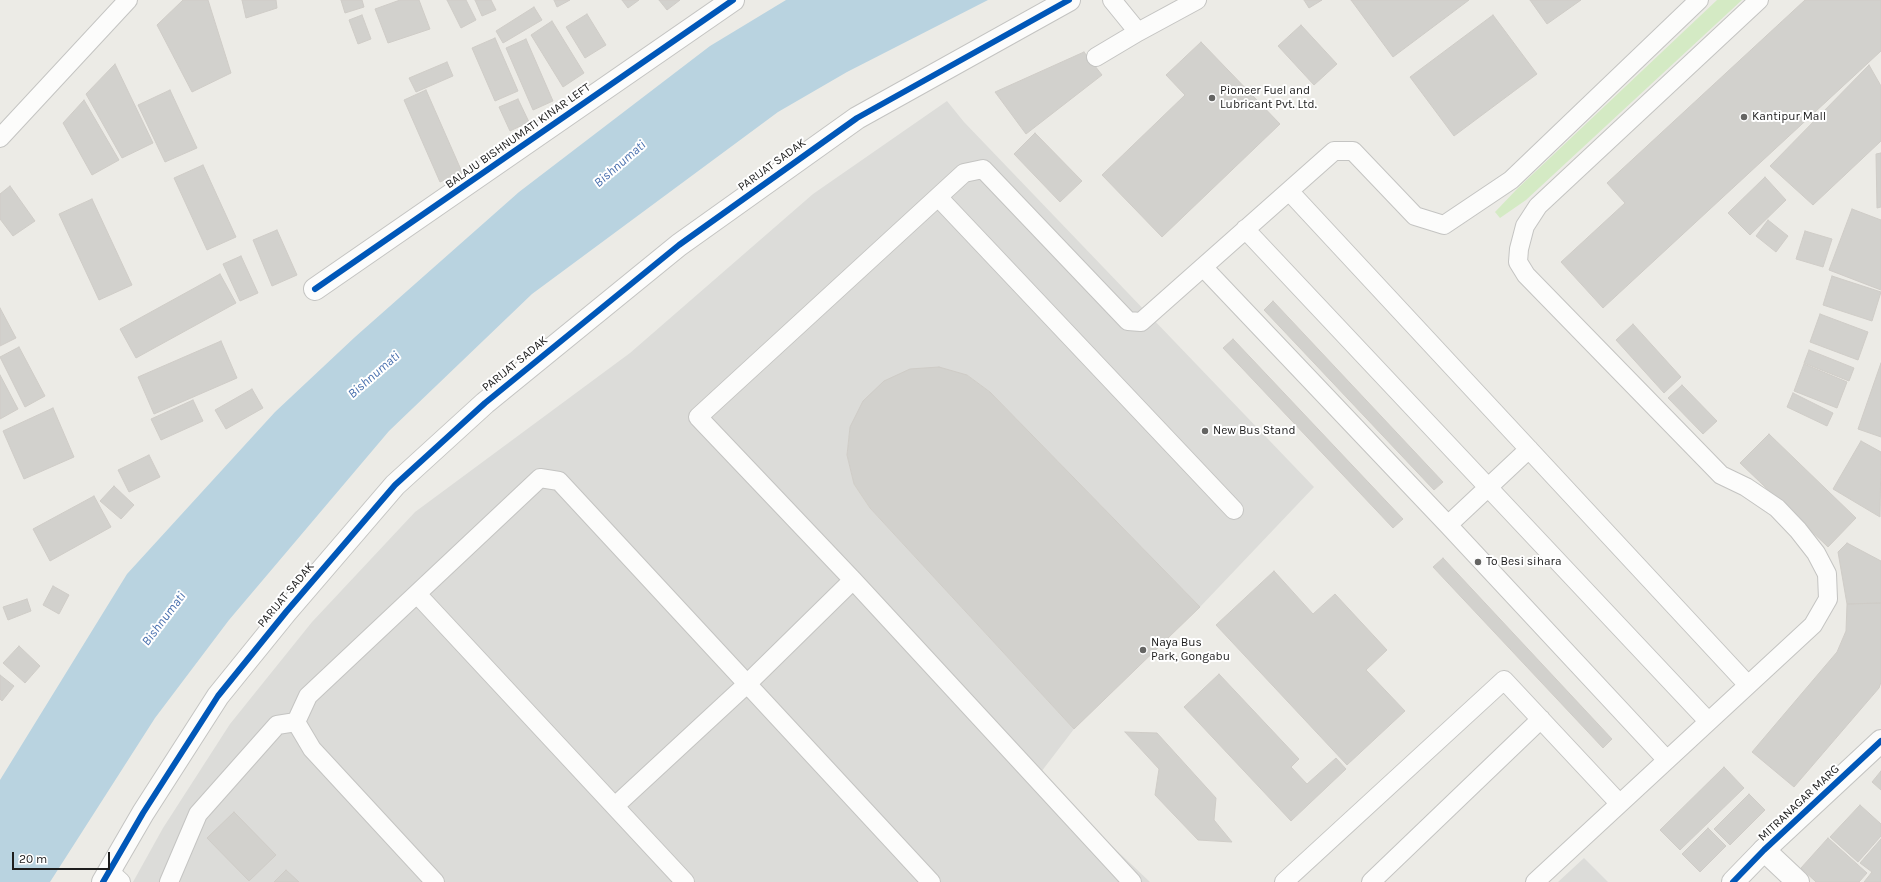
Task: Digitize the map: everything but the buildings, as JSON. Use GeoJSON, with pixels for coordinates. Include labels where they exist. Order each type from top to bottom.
{"type":"FeatureCollection","features":[{"type":"Feature","properties":{"kind":"street","name":"BALAJU BISHNUMATI KINAR LEFT"},"geometry":{"type":"LineString","coordinates":[[315,289],[734,0]]}},
{"type":"Feature","properties":{"kind":"street","name":"PARIJAT SADAK"},"geometry":{"type":"LineString","coordinates":[[111,878],[143,813],[218,696],[395,485],[485,402],[679,245],[857,118],[1069,0]]}},
{"type":"Feature","properties":{"kind":"street","name":"MITRANAGAR MARG"},"geometry":{"type":"LineString","coordinates":[[1733,882],[1764,850],[1881,741]]}},
{"type":"Feature","properties":{"kind":"street"},"geometry":{"type":"LineString","coordinates":[[1764,850],[1798,882]]}},
{"type":"Feature","properties":{"kind":"lane"},"geometry":{"type":"LineString","coordinates":[[0,138],[128,0]]}},
{"type":"Feature","properties":{"kind":"lane"},"geometry":{"type":"LineString","coordinates":[[1112,0],[1138,32]]}},
{"type":"Feature","properties":{"kind":"lane"},"geometry":{"type":"LineString","coordinates":[[1096,57],[1197,0]]}},
{"type":"Feature","properties":{"kind":"lane"},"geometry":{"type":"LineString","coordinates":[[1132,882],[853,580],[698,417],[939,198],[964,173],[983,169],[1128,321],[1141,322],[1334,151],[1353,151],[1415,216],[1444,225],[1511,180],[1699,0]]}},
{"type":"Feature","properties":{"kind":"lane"},"geometry":{"type":"LineString","coordinates":[[1535,882],[1666,759],[1813,625],[1828,599],[1827,574],[1816,553],[1777,508],[1746,487],[1721,475],[1526,275],[1518,262],[1524,226],[1538,206],[1759,0]]}},
{"type":"Feature","properties":{"kind":"lane"},"geometry":{"type":"LineString","coordinates":[[1289,192],[1748,685]]}},
{"type":"Feature","properties":{"kind":"lane"},"geometry":{"type":"LineString","coordinates":[[939,198],[1234,510]]}},
{"type":"Feature","properties":{"kind":"lane"},"geometry":{"type":"LineString","coordinates":[[1245,229],[1708,721]]}},
{"type":"Feature","properties":{"kind":"lane"},"geometry":{"type":"LineString","coordinates":[[1203,267],[1448,525],[1666,759]]}},
{"type":"Feature","properties":{"kind":"lane"},"geometry":{"type":"LineString","coordinates":[[1448,525],[1529,449]]}},
{"type":"Feature","properties":{"kind":"lane"},"geometry":{"type":"LineString","coordinates":[[296,722],[308,696],[540,478],[559,481],[931,882]]}},
{"type":"Feature","properties":{"kind":"lane"},"geometry":{"type":"LineString","coordinates":[[615,806],[746,684],[853,580]]}},
{"type":"Feature","properties":{"kind":"lane"},"geometry":{"type":"LineString","coordinates":[[417,594],[685,882]]}},
{"type":"Feature","properties":{"kind":"lane"},"geometry":{"type":"LineString","coordinates":[[1284,882],[1504,680],[1619,803]]}},
{"type":"Feature","properties":{"kind":"lane"},"geometry":{"type":"LineString","coordinates":[[1371,882],[1541,719]]}},
{"type":"Feature","properties":{"kind":"lane"},"geometry":{"type":"LineString","coordinates":[[169,882],[198,814],[277,725],[296,722]]}},
{"type":"Feature","properties":{"kind":"lane"},"geometry":{"type":"LineString","coordinates":[[296,722],[312,749],[435,882]]}},
{"type":"Feature","properties":{"kind":"green space"},"geometry":{"type":"Polygon","coordinates":[[[1717,0],[1742,0],[1526,200],[1500,218],[1495,212],[1517,189],[1717,0]]]}},
{"type":"Feature","properties":{"kind":"shaded area"},"geometry":{"type":"Polygon","coordinates":[[[947,101],[964,122],[1314,487],[1200,607],[990,392],[967,375],[850,427],[847,455],[854,484],[870,508],[1074,729],[1038,776],[1150,882],[133,882],[163,828],[230,724],[312,622],[415,512],[630,353],[813,194],[947,101]]]}},
{"type":"Feature","properties":{"kind":"shaded area"},"geometry":{"type":"Polygon","coordinates":[[[1584,858],[1608,882],[1558,882],[1584,858]]]}},
{"type":"Feature","properties":{"kind":"water","name":"Bishnumati"},"geometry":{"type":"Polygon","coordinates":[[[786,0],[988,0],[847,72],[778,112],[532,294],[389,431],[229,620],[155,718],[50,882],[0,882],[0,780],[127,574],[275,412],[355,337],[519,192],[710,46],[786,0]]]}},
{"type":"Feature","properties":{"kind":"cycle path"},"geometry":{"type":"LineString","coordinates":[[315,289],[733,0]]}},
{"type":"Feature","properties":{"kind":"cycle path"},"geometry":{"type":"LineString","coordinates":[[103,882],[143,813],[218,696],[286,612],[395,485],[485,403],[679,245],[857,118],[1069,0]]}},
{"type":"Feature","properties":{"kind":"cycle path"},"geometry":{"type":"LineString","coordinates":[[1733,882],[1764,850],[1881,741]]}},
{"type":"Feature","properties":{"kind":"place","name":"Pioneer Fuel and Lubricant Pvt. Ltd."},"geometry":{"type":"Point","coordinates":[1212,98]}},
{"type":"Feature","properties":{"kind":"place","name":"Kantipur Mall"},"geometry":{"type":"Point","coordinates":[1744,117]}},
{"type":"Feature","properties":{"kind":"place","name":"New Bus Stand"},"geometry":{"type":"Point","coordinates":[1205,431]}},
{"type":"Feature","properties":{"kind":"place","name":"To Besi sihara"},"geometry":{"type":"Point","coordinates":[1478,562]}},
{"type":"Feature","properties":{"kind":"place","name":"Naya Bus Park, Gongabu"},"geometry":{"type":"Point","coordinates":[1143,650]}}]}
